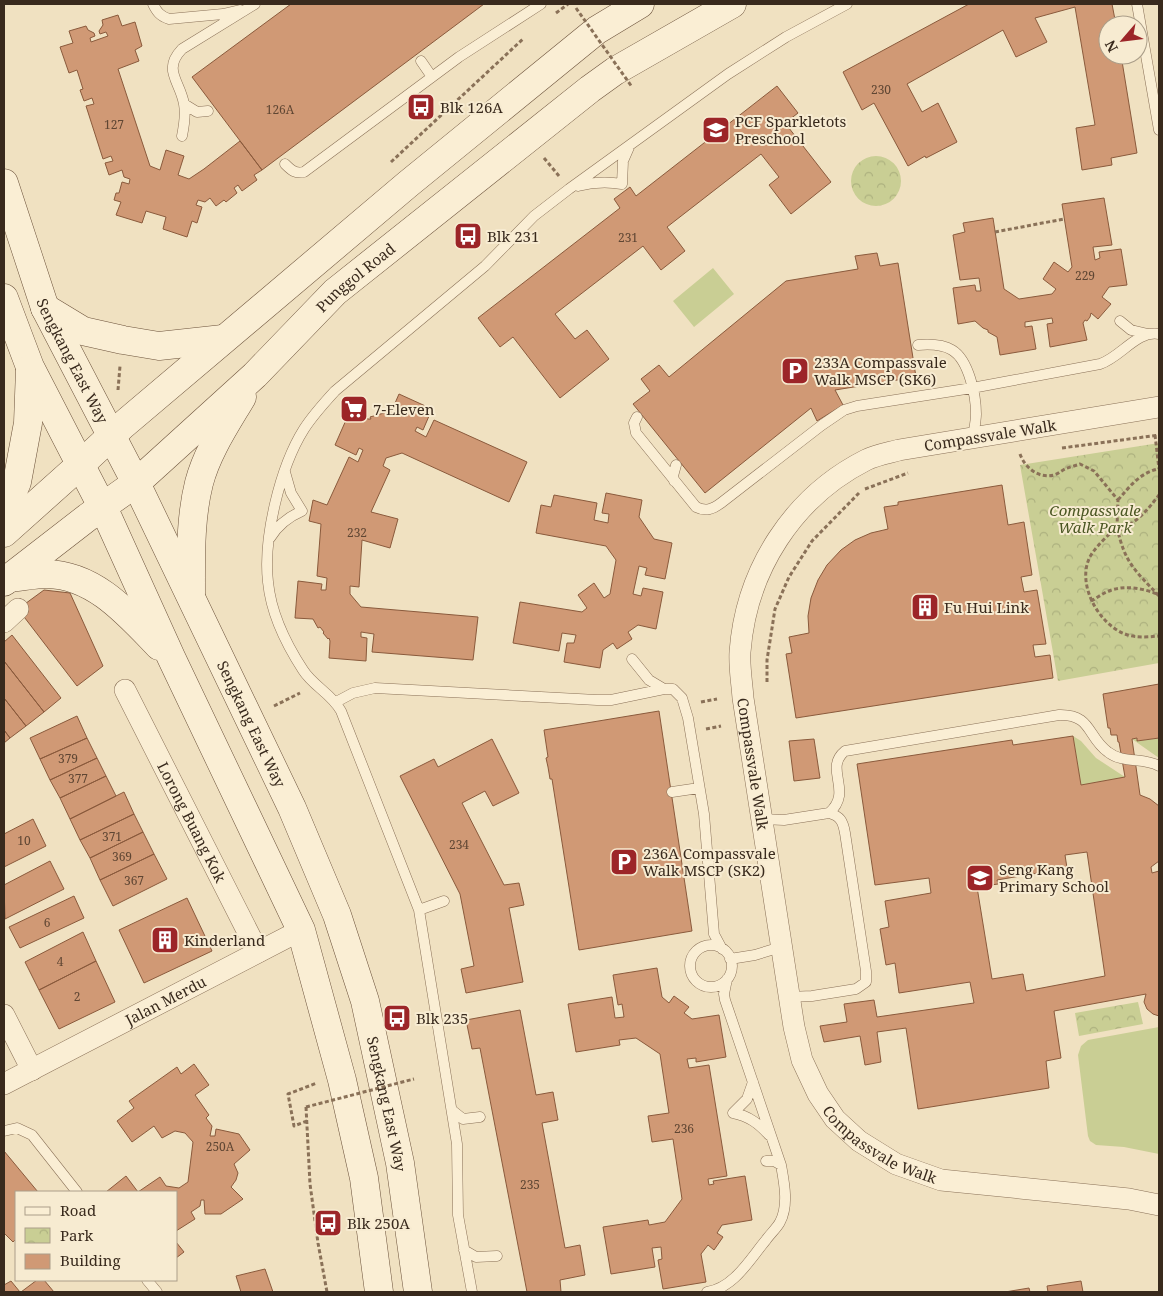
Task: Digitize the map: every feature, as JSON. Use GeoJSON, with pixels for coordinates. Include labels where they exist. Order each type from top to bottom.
{"type":"FeatureCollection","features":[{"type":"Feature","properties":{"kind":"main road"},"geometry":{"type":"LineString","coordinates":[[4,533],[111,436],[420,174],[597,30],[640,4]]}},
{"type":"Feature","properties":{"kind":"main road","name":"Punggol Road"},"geometry":{"type":"LineString","coordinates":[[6,580],[136,483],[255,375],[335,292],[590,89],[616,71],[732,4]]}},
{"type":"Feature","properties":{"kind":"main road","name":"Sengkang East Way"},"geometry":{"type":"LineString","coordinates":[[4,183],[45,308],[136,483],[292,808],[340,923],[365,1000],[400,1163],[418,1292]]}},
{"type":"Feature","properties":{"kind":"main road"},"geometry":{"type":"LineString","coordinates":[[5,306],[30,367],[102,508],[301,930],[342,1080],[364,1178],[379,1292]]}},
{"type":"Feature","properties":{"kind":"main road"},"geometry":{"type":"LineString","coordinates":[[45,308],[83,331],[122,340],[160,346],[223,340]]}},
{"type":"Feature","properties":{"kind":"main road"},"geometry":{"type":"LineString","coordinates":[[4,512],[16,482],[28,423],[30,367]]}},
{"type":"Feature","properties":{"kind":"main road"},"geometry":{"type":"LineString","coordinates":[[191,600],[191,526],[199,481],[215,444],[255,375]]}},
{"type":"Feature","properties":{"kind":"main road"},"geometry":{"type":"LineString","coordinates":[[6,580],[48,574],[82,581],[114,600],[171,657]]}},
{"type":"Feature","properties":{"kind":"street","name":"Compassvale Walk"},"geometry":{"type":"LineString","coordinates":[[1159,407],[899,450],[868,459],[841,475],[816,494],[792,517],[774,542],[749,603],[742,630],[740,654],[743,698],[789,997],[802,1060],[818,1094],[835,1119],[859,1141],[896,1164],[941,1180],[1129,1199],[1159,1205]]}},
{"type":"Feature","properties":{"kind":"street","name":"Lorong Buang Kok"},"geometry":{"type":"LineString","coordinates":[[125,690],[258,952]]}},
{"type":"Feature","properties":{"kind":"street","name":"Jalan Merdu"},"geometry":{"type":"LineString","coordinates":[[4,1084],[301,930]]}},
{"type":"Feature","properties":{"kind":"street"},"geometry":{"type":"LineString","coordinates":[[4,1015],[32,1070]]}},
{"type":"Feature","properties":{"kind":"lane"},"geometry":{"type":"LineString","coordinates":[[153,4],[162,17],[169,19],[223,14],[253,5]]}},
{"type":"Feature","properties":{"kind":"lane"},"geometry":{"type":"LineString","coordinates":[[285,164],[291,171],[298,174],[304,172],[459,57],[541,4]]}},
{"type":"Feature","properties":{"kind":"lane"},"geometry":{"type":"LineString","coordinates":[[472,1292],[458,1215],[458,1144],[419,910],[351,734],[336,702],[303,671],[282,632],[268,583],[267,552],[276,500],[285,471],[303,431],[317,411],[335,391],[486,266],[534,216],[735,69],[786,37],[847,4]]}},
{"type":"Feature","properties":{"kind":"lane"},"geometry":{"type":"LineString","coordinates":[[1137,4],[1159,127]]}},
{"type":"Feature","properties":{"kind":"lane"},"geometry":{"type":"LineString","coordinates":[[182,136],[184,104],[173,73],[172,64],[175,56],[182,48],[253,5]]}},
{"type":"Feature","properties":{"kind":"lane"},"geometry":{"type":"LineString","coordinates":[[421,61],[432,77]]}},
{"type":"Feature","properties":{"kind":"lane"},"geometry":{"type":"LineString","coordinates":[[1149,70],[1159,80]]}},
{"type":"Feature","properties":{"kind":"lane"},"geometry":{"type":"LineString","coordinates":[[184,104],[197,112],[208,112]]}},
{"type":"Feature","properties":{"kind":"lane"},"geometry":{"type":"LineString","coordinates":[[1159,114],[1159,127]]}},
{"type":"Feature","properties":{"kind":"lane"},"geometry":{"type":"LineString","coordinates":[[570,188],[590,182],[608,181],[622,184],[623,161],[631,144]]}},
{"type":"Feature","properties":{"kind":"lane"},"geometry":{"type":"LineString","coordinates":[[1120,321],[1131,330],[1148,335]]}},
{"type":"Feature","properties":{"kind":"lane"},"geometry":{"type":"LineString","coordinates":[[637,417],[634,423],[636,434],[696,507],[701,510],[714,508],[844,410],[857,406],[972,388],[1100,364],[1110,360],[1130,344],[1148,335],[1159,334]]}},
{"type":"Feature","properties":{"kind":"lane"},"geometry":{"type":"LineString","coordinates":[[918,345],[941,345],[954,351],[961,359],[968,372],[976,413],[973,437]]}},
{"type":"Feature","properties":{"kind":"lane"},"geometry":{"type":"LineString","coordinates":[[674,481],[673,476],[676,465]]}},
{"type":"Feature","properties":{"kind":"lane"},"geometry":{"type":"LineString","coordinates":[[269,538],[282,522],[291,515],[302,511],[291,493],[285,471]]}},
{"type":"Feature","properties":{"kind":"lane"},"geometry":{"type":"LineString","coordinates":[[632,659],[649,680],[664,689]]}},
{"type":"Feature","properties":{"kind":"lane"},"geometry":{"type":"LineString","coordinates":[[336,702],[353,692],[375,688],[597,700],[611,700],[664,689],[673,689],[678,692],[686,704],[704,814],[714,934],[730,959],[731,966],[724,994],[725,1000],[781,1165],[784,1185],[784,1207],[780,1222],[741,1272],[727,1284],[707,1292]]}},
{"type":"Feature","properties":{"kind":"lane"},"geometry":{"type":"LineString","coordinates":[[829,813],[839,800],[840,794],[836,766],[837,759],[845,751],[1059,715],[1079,718],[1088,725],[1099,744],[1116,757],[1127,761],[1144,762],[1159,766]]}},
{"type":"Feature","properties":{"kind":"lane"},"geometry":{"type":"LineString","coordinates":[[672,792],[699,788]]}},
{"type":"Feature","properties":{"kind":"lane"},"geometry":{"type":"LineString","coordinates":[[761,819],[784,820],[829,813],[841,818],[844,825],[866,971],[866,982],[856,990],[789,997]]}},
{"type":"Feature","properties":{"kind":"lane"},"geometry":{"type":"LineString","coordinates":[[419,910],[444,901]]}},
{"type":"Feature","properties":{"kind":"lane"},"geometry":{"type":"LineString","coordinates":[[722,948],[716,946],[702,947],[692,956],[690,970],[697,981],[709,986],[722,983],[727,979]]}},
{"type":"Feature","properties":{"kind":"lane"},"geometry":{"type":"LineString","coordinates":[[730,959],[755,955],[781,947]]}},
{"type":"Feature","properties":{"kind":"lane"},"geometry":{"type":"LineString","coordinates":[[753,1082],[747,1099],[733,1113],[749,1118],[757,1123],[772,1138]]}},
{"type":"Feature","properties":{"kind":"lane"},"geometry":{"type":"LineString","coordinates":[[453,1111],[463,1119],[480,1117]]}},
{"type":"Feature","properties":{"kind":"lane"},"geometry":{"type":"LineString","coordinates":[[4,1131],[17,1128],[32,1135],[77,1191]]}},
{"type":"Feature","properties":{"kind":"lane"},"geometry":{"type":"LineString","coordinates":[[766,1161],[774,1161],[781,1165]]}},
{"type":"Feature","properties":{"kind":"lane"},"geometry":{"type":"LineString","coordinates":[[464,1250],[476,1257],[497,1256]]}},
{"type":"Feature","properties":{"kind":"lane"},"geometry":{"type":"LineString","coordinates":[[148,1281],[157,1292]]}},
{"type":"Feature","properties":{"kind":"path"},"geometry":{"type":"LineString","coordinates":[[552,16],[568,4]]}},
{"type":"Feature","properties":{"kind":"path"},"geometry":{"type":"LineString","coordinates":[[576,8],[632,86]]}},
{"type":"Feature","properties":{"kind":"path"},"geometry":{"type":"LineString","coordinates":[[388,164],[514,45],[530,34]]}},
{"type":"Feature","properties":{"kind":"path"},"geometry":{"type":"LineString","coordinates":[[544,158],[570,188]]}},
{"type":"Feature","properties":{"kind":"path"},"geometry":{"type":"LineString","coordinates":[[995,232],[1064,219]]}},
{"type":"Feature","properties":{"kind":"path"},"geometry":{"type":"LineString","coordinates":[[1059,449],[1157,435],[1159,469],[1148,471],[1138,478],[1118,500]]}},
{"type":"Feature","properties":{"kind":"path"},"geometry":{"type":"LineString","coordinates":[[1011,456],[1030,453]]}},
{"type":"Feature","properties":{"kind":"path"},"geometry":{"type":"LineString","coordinates":[[1020,454],[1027,468],[1044,475],[1054,475],[1080,464],[1094,471],[1118,500],[1118,529],[1122,549],[1131,566],[1158,595]]}},
{"type":"Feature","properties":{"kind":"path"},"geometry":{"type":"LineString","coordinates":[[766,691],[767,660],[775,608],[789,577],[812,541],[861,491],[911,472]]}},
{"type":"Feature","properties":{"kind":"path"},"geometry":{"type":"LineString","coordinates":[[1159,495],[1142,516],[1131,525],[1118,529],[1091,555],[1086,573],[1088,592],[1095,609],[1109,624],[1125,634],[1144,637],[1159,636]]}},
{"type":"Feature","properties":{"kind":"path"},"geometry":{"type":"LineString","coordinates":[[1092,601],[1108,591],[1120,588],[1145,589],[1158,595]]}},
{"type":"Feature","properties":{"kind":"path"},"geometry":{"type":"LineString","coordinates":[[274,706],[316,685]]}},
{"type":"Feature","properties":{"kind":"path"},"geometry":{"type":"LineString","coordinates":[[327,1292],[310,1184],[306,1107],[414,1079]]}},
{"type":"Feature","properties":{"kind":"green space"},"geometry":{"type":"Polygon","coordinates":[[[871,156],[881,156],[894,163],[901,176],[901,186],[894,199],[881,206],[871,206],[862,202],[855,195],[851,186],[851,176],[855,167],[862,160],[871,156]]]}},
{"type":"Feature","properties":{"kind":"green space"},"geometry":{"type":"Polygon","coordinates":[[[713,268],[734,294],[694,327],[673,301],[713,268]]]}},
{"type":"Feature","properties":{"kind":"green space","name":"Compassvale Walk Park"},"geometry":{"type":"Polygon","coordinates":[[[1159,443],[1159,663],[1058,681],[1020,465],[1159,443]]]}},
{"type":"Feature","properties":{"kind":"green space"},"geometry":{"type":"Polygon","coordinates":[[[1073,736],[1081,741],[1096,758],[1125,777],[1081,785],[1073,736]]]}},
{"type":"Feature","properties":{"kind":"green space"},"geometry":{"type":"Polygon","coordinates":[[[1137,738],[1138,741],[1159,738],[1159,758],[1132,739],[1137,738]]]}},
{"type":"Feature","properties":{"kind":"green space"},"geometry":{"type":"Polygon","coordinates":[[[1138,1002],[1143,1024],[1079,1036],[1075,1013],[1138,1002]]]}},
{"type":"Feature","properties":{"kind":"green space"},"geometry":{"type":"Polygon","coordinates":[[[1159,1027],[1159,1154],[1124,1147],[1096,1145],[1090,1141],[1088,1136],[1078,1055],[1081,1046],[1088,1040],[1159,1027]]]}},
{"type":"Feature","properties":{"kind":"building"},"geometry":{"type":"Polygon","coordinates":[[[291,4],[484,4],[262,170],[192,77],[291,4]]]}},
{"type":"Feature","properties":{"kind":"building"},"geometry":{"type":"Polygon","coordinates":[[[969,4],[1112,4],[1114,15],[1098,15],[1098,65],[1123,65],[1137,153],[1111,158],[1112,165],[1082,170],[1076,128],[1095,125],[1075,7],[1035,18],[1047,42],[1016,57],[1003,30],[907,84],[922,112],[938,103],[957,142],[926,158],[925,156],[908,166],[874,103],[862,110],[843,72],[969,4]]]}},
{"type":"Feature","properties":{"kind":"building"},"geometry":{"type":"Polygon","coordinates":[[[118,15],[122,26],[135,22],[142,46],[135,50],[139,61],[118,69],[150,166],[160,170],[166,150],[184,156],[178,175],[189,179],[240,141],[262,170],[254,175],[257,180],[242,191],[238,185],[234,188],[237,193],[226,202],[224,200],[216,206],[210,198],[205,202],[198,200],[196,205],[202,207],[197,223],[192,221],[187,237],[163,229],[166,217],[146,211],[142,223],[116,215],[121,202],[114,200],[116,193],[119,193],[122,182],[129,184],[130,179],[124,177],[122,170],[109,175],[105,163],[113,161],[111,156],[103,159],[86,106],[94,104],[92,98],[84,101],[80,90],[83,89],[77,70],[69,73],[60,47],[73,43],[69,31],[86,26],[95,36],[90,38],[91,42],[108,36],[106,32],[100,34],[99,31],[103,25],[102,20],[118,15]]]}},
{"type":"Feature","properties":{"kind":"building"},"geometry":{"type":"Polygon","coordinates":[[[777,86],[798,113],[785,123],[831,182],[791,214],[769,185],[779,177],[761,154],[667,227],[685,251],[661,270],[643,246],[555,314],[575,339],[587,330],[609,359],[560,398],[513,337],[500,347],[478,318],[620,208],[614,199],[630,187],[636,196],[777,86]]]}},
{"type":"Feature","properties":{"kind":"building"},"geometry":{"type":"Polygon","coordinates":[[[1104,198],[1112,245],[1093,247],[1095,260],[1100,258],[1099,252],[1121,249],[1127,285],[1109,287],[1102,297],[1111,304],[1098,319],[1091,313],[1087,321],[1085,320],[1083,323],[1087,340],[1050,347],[1047,324],[1053,323],[1052,318],[1025,322],[1025,327],[1032,326],[1036,349],[1000,355],[997,337],[988,332],[988,330],[975,321],[958,324],[953,288],[975,285],[976,291],[981,291],[979,278],[960,280],[953,235],[965,232],[963,223],[993,218],[1004,289],[1019,299],[1052,294],[1056,289],[1043,279],[1054,262],[1068,272],[1072,267],[1062,204],[1104,198]]]}},
{"type":"Feature","properties":{"kind":"building","name":"233A Compassvale Walk MSCP (SK6)"},"geometry":{"type":"Polygon","coordinates":[[[877,253],[880,266],[898,263],[916,377],[835,390],[843,405],[817,421],[811,408],[705,493],[633,404],[650,391],[641,379],[659,365],[669,377],[786,281],[858,269],[855,256],[877,253]]]}},
{"type":"Feature","properties":{"kind":"building"},"geometry":{"type":"Polygon","coordinates":[[[399,394],[432,409],[423,430],[417,427],[415,431],[426,437],[434,420],[527,462],[509,502],[402,453],[386,458],[383,466],[390,470],[371,512],[398,519],[390,548],[362,540],[359,587],[350,586],[350,594],[361,607],[478,617],[473,660],[372,652],[374,634],[361,632],[361,637],[367,638],[366,661],[329,658],[330,641],[320,627],[318,628],[313,619],[295,618],[298,581],[322,584],[321,590],[326,590],[327,578],[317,576],[321,524],[309,521],[313,500],[327,505],[349,457],[358,462],[363,450],[359,448],[356,455],[335,445],[350,411],[371,419],[370,417],[390,409],[392,410],[399,394]]]}},
{"type":"Feature","properties":{"kind":"building","name":"Fu Hui Link"},"geometry":{"type":"Polygon","coordinates":[[[1002,485],[1008,525],[1024,522],[1032,575],[1021,577],[1024,592],[1037,590],[1046,644],[1033,645],[1035,657],[1050,655],[1053,678],[796,718],[786,654],[792,653],[789,637],[809,633],[808,616],[811,598],[818,580],[827,565],[841,550],[855,540],[871,533],[888,529],[884,507],[898,505],[898,502],[1002,485]]]}},
{"type":"Feature","properties":{"kind":"building"},"geometry":{"type":"Polygon","coordinates":[[[606,493],[642,500],[639,517],[654,539],[672,543],[665,579],[645,575],[647,568],[639,566],[633,594],[641,596],[643,588],[663,592],[656,629],[638,625],[628,632],[632,639],[617,649],[613,643],[603,650],[600,668],[564,662],[567,643],[574,643],[576,635],[562,633],[559,651],[513,643],[520,602],[582,612],[587,608],[578,595],[594,583],[604,598],[610,594],[616,560],[606,546],[536,533],[541,505],[551,507],[554,495],[597,503],[594,520],[608,523],[609,514],[602,513],[606,493]]]}},
{"type":"Feature","properties":{"kind":"building"},"geometry":{"type":"Polygon","coordinates":[[[44,590],[70,593],[103,666],[77,686],[18,609],[44,590]]]}},
{"type":"Feature","properties":{"kind":"building"},"geometry":{"type":"Polygon","coordinates":[[[12,635],[61,698],[44,712],[4,661],[4,642],[12,635]]]}},
{"type":"Feature","properties":{"kind":"building"},"geometry":{"type":"Polygon","coordinates":[[[4,661],[44,712],[26,726],[4,698],[4,661]]]}},
{"type":"Feature","properties":{"kind":"building"},"geometry":{"type":"Polygon","coordinates":[[[1159,684],[1159,738],[1137,741],[1137,738],[1132,739],[1140,795],[1150,799],[1159,806],[1159,861],[1151,867],[1152,873],[1159,871],[1159,1016],[1147,1009],[1144,1002],[1146,994],[1054,1011],[1061,1058],[1046,1061],[1049,1088],[918,1109],[906,1028],[877,1032],[881,1062],[865,1065],[860,1036],[824,1042],[820,1026],[847,1022],[844,1004],[874,1000],[877,1017],[974,1003],[970,982],[899,993],[895,963],[886,965],[880,929],[889,927],[885,901],[931,893],[929,878],[875,885],[857,764],[1012,740],[1013,745],[1073,736],[1081,785],[1125,777],[1117,735],[1111,735],[1110,728],[1108,728],[1103,694],[1159,684]],[[1087,852],[1065,855],[1067,868],[997,880],[998,884],[977,887],[992,979],[1023,974],[1026,991],[1105,976],[1087,852]]]}},
{"type":"Feature","properties":{"kind":"building"},"geometry":{"type":"Polygon","coordinates":[[[4,698],[26,726],[10,738],[4,730],[4,698]]]}},
{"type":"Feature","properties":{"kind":"building","name":"236A Compassvale Walk MSCP (SK2)"},"geometry":{"type":"Polygon","coordinates":[[[659,711],[692,931],[579,950],[552,779],[550,779],[546,758],[548,757],[544,730],[659,711]]]}},
{"type":"Feature","properties":{"kind":"building"},"geometry":{"type":"Polygon","coordinates":[[[77,716],[87,738],[40,759],[30,738],[77,716]]]}},
{"type":"Feature","properties":{"kind":"building"},"geometry":{"type":"Polygon","coordinates":[[[4,730],[10,738],[4,743],[4,730]]]}},
{"type":"Feature","properties":{"kind":"building"},"geometry":{"type":"Polygon","coordinates":[[[87,738],[97,758],[50,780],[40,759],[87,738]]]}},
{"type":"Feature","properties":{"kind":"building"},"geometry":{"type":"Polygon","coordinates":[[[492,739],[519,793],[493,806],[485,791],[462,803],[504,885],[519,883],[524,905],[509,908],[523,982],[466,993],[461,969],[474,966],[460,894],[400,776],[434,759],[438,767],[492,739]]]}},
{"type":"Feature","properties":{"kind":"building"},"geometry":{"type":"Polygon","coordinates":[[[814,739],[820,778],[794,781],[789,741],[814,739]]]}},
{"type":"Feature","properties":{"kind":"building"},"geometry":{"type":"Polygon","coordinates":[[[97,758],[106,776],[60,798],[50,780],[97,758]]]}},
{"type":"Feature","properties":{"kind":"building"},"geometry":{"type":"Polygon","coordinates":[[[106,776],[116,796],[70,819],[60,798],[106,776]]]}},
{"type":"Feature","properties":{"kind":"building"},"geometry":{"type":"Polygon","coordinates":[[[124,792],[134,814],[80,840],[70,819],[124,792]]]}},
{"type":"Feature","properties":{"kind":"building"},"geometry":{"type":"Polygon","coordinates":[[[134,814],[143,832],[90,858],[80,840],[134,814]]]}},
{"type":"Feature","properties":{"kind":"building"},"geometry":{"type":"Polygon","coordinates":[[[33,819],[46,846],[4,867],[4,834],[33,819]]]}},
{"type":"Feature","properties":{"kind":"building"},"geometry":{"type":"Polygon","coordinates":[[[143,832],[154,854],[100,880],[90,858],[143,832]]]}},
{"type":"Feature","properties":{"kind":"building"},"geometry":{"type":"Polygon","coordinates":[[[154,854],[167,879],[113,906],[100,880],[154,854]]]}},
{"type":"Feature","properties":{"kind":"building"},"geometry":{"type":"Polygon","coordinates":[[[50,861],[64,889],[5,919],[4,885],[50,861]]]}},
{"type":"Feature","properties":{"kind":"building"},"geometry":{"type":"Polygon","coordinates":[[[74,896],[84,918],[20,948],[9,927],[74,896]]]}},
{"type":"Feature","properties":{"kind":"building","name":"Kinderland"},"geometry":{"type":"Polygon","coordinates":[[[187,898],[212,951],[144,983],[119,930],[187,898]]]}},
{"type":"Feature","properties":{"kind":"building"},"geometry":{"type":"Polygon","coordinates":[[[83,932],[96,961],[39,990],[25,962],[83,932]]]}},
{"type":"Feature","properties":{"kind":"building"},"geometry":{"type":"Polygon","coordinates":[[[96,961],[115,1002],[59,1029],[39,990],[96,961]]]}},
{"type":"Feature","properties":{"kind":"building"},"geometry":{"type":"Polygon","coordinates":[[[657,968],[662,997],[669,1003],[674,996],[689,1007],[684,1013],[692,1019],[719,1015],[726,1057],[696,1062],[696,1058],[687,1059],[689,1068],[709,1065],[727,1176],[708,1179],[709,1185],[714,1184],[713,1181],[745,1176],[752,1220],[722,1225],[717,1233],[723,1237],[714,1250],[708,1245],[701,1254],[706,1282],[663,1289],[658,1260],[662,1259],[661,1247],[652,1248],[655,1267],[611,1274],[603,1227],[648,1220],[649,1225],[665,1222],[682,1199],[673,1139],[652,1142],[648,1116],[669,1113],[660,1054],[636,1038],[619,1040],[620,1045],[576,1052],[568,1004],[612,997],[615,1018],[624,1017],[622,1004],[618,1005],[613,975],[657,968]]]}},
{"type":"Feature","properties":{"kind":"building"},"geometry":{"type":"Polygon","coordinates":[[[520,1010],[536,1095],[553,1092],[558,1120],[542,1123],[565,1248],[580,1245],[585,1275],[560,1280],[561,1292],[527,1292],[480,1048],[472,1049],[466,1020],[520,1010]]]}},
{"type":"Feature","properties":{"kind":"building"},"geometry":{"type":"Polygon","coordinates":[[[194,1064],[209,1085],[195,1095],[209,1115],[206,1118],[212,1126],[210,1136],[215,1136],[216,1129],[239,1134],[250,1150],[234,1164],[238,1173],[231,1187],[243,1199],[221,1214],[205,1214],[204,1200],[201,1200],[200,1206],[191,1212],[195,1219],[178,1230],[178,1191],[139,1191],[160,1177],[166,1186],[179,1188],[188,1182],[193,1142],[185,1133],[175,1131],[162,1138],[154,1126],[132,1142],[117,1121],[134,1108],[129,1101],[177,1067],[181,1074],[194,1064]]]}},
{"type":"Feature","properties":{"kind":"building"},"geometry":{"type":"Polygon","coordinates":[[[4,1151],[37,1191],[15,1191],[15,1240],[13,1242],[4,1233],[4,1151]]]}},
{"type":"Feature","properties":{"kind":"building"},"geometry":{"type":"Polygon","coordinates":[[[126,1176],[137,1191],[107,1191],[126,1176]]]}},
{"type":"Feature","properties":{"kind":"building"},"geometry":{"type":"Polygon","coordinates":[[[178,1244],[184,1252],[178,1256],[178,1244]]]}},
{"type":"Feature","properties":{"kind":"building"},"geometry":{"type":"Polygon","coordinates":[[[265,1269],[273,1292],[241,1292],[236,1276],[265,1269]]]}},
{"type":"Feature","properties":{"kind":"building"},"geometry":{"type":"Polygon","coordinates":[[[11,1281],[20,1292],[4,1292],[4,1285],[11,1281]]]}},
{"type":"Feature","properties":{"kind":"building"},"geometry":{"type":"Polygon","coordinates":[[[36,1281],[45,1281],[54,1292],[21,1292],[36,1281]]]}},
{"type":"Feature","properties":{"kind":"building"},"geometry":{"type":"Polygon","coordinates":[[[1081,1281],[1083,1292],[1048,1292],[1047,1286],[1081,1281]]]}},
{"type":"Feature","properties":{"kind":"building"},"geometry":{"type":"Polygon","coordinates":[[[1029,1288],[1030,1292],[1005,1292],[1029,1288]]]}},
{"type":"Feature","properties":{"kind":"place","name":"Blk 126A"},"geometry":{"type":"Point","coordinates":[421,107]}},
{"type":"Feature","properties":{"kind":"place","name":"PCF Sparkletots Preschool"},"geometry":{"type":"Point","coordinates":[716,130]}},
{"type":"Feature","properties":{"kind":"place","name":"Blk 231"},"geometry":{"type":"Point","coordinates":[468,236]}},
{"type":"Feature","properties":{"kind":"place","name":"233A Compassvale Walk MSCP (SK6)"},"geometry":{"type":"Point","coordinates":[795,371]}},
{"type":"Feature","properties":{"kind":"place","name":"7-Eleven"},"geometry":{"type":"Point","coordinates":[354,409]}},
{"type":"Feature","properties":{"kind":"place","name":"Fu Hui Link"},"geometry":{"type":"Point","coordinates":[925,607]}},
{"type":"Feature","properties":{"kind":"place","name":"236A Compassvale Walk MSCP (SK2)"},"geometry":{"type":"Point","coordinates":[624,862]}},
{"type":"Feature","properties":{"kind":"place","name":"Seng Kang Primary School"},"geometry":{"type":"Point","coordinates":[980,878]}},
{"type":"Feature","properties":{"kind":"place","name":"Kinderland"},"geometry":{"type":"Point","coordinates":[165,940]}},
{"type":"Feature","properties":{"kind":"place","name":"Blk 235"},"geometry":{"type":"Point","coordinates":[397,1018]}},
{"type":"Feature","properties":{"kind":"place","name":"Blk 250A"},"geometry":{"type":"Point","coordinates":[328,1223]}}]}
